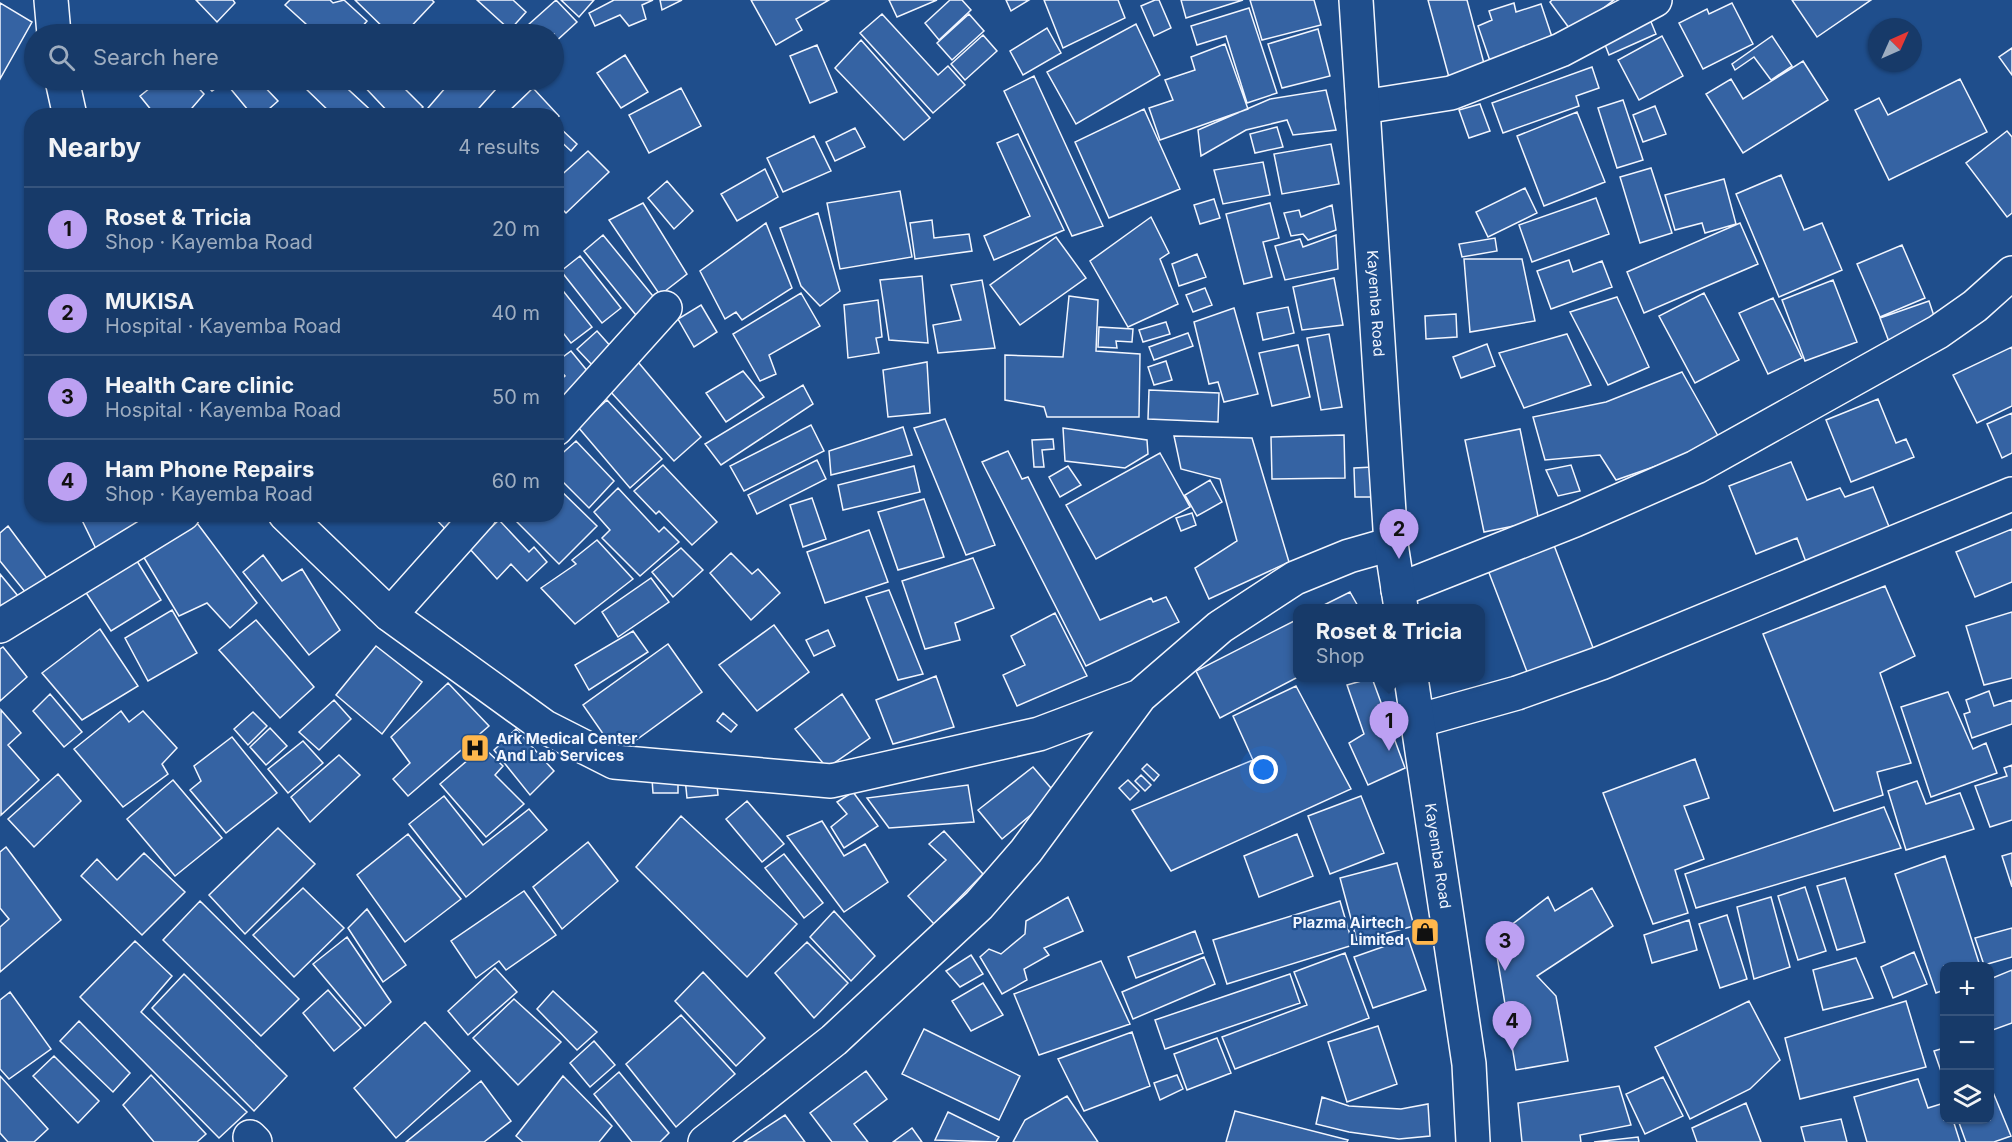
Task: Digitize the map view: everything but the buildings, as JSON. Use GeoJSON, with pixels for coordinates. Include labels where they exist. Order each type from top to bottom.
{"type":"FeatureCollection","features":[{"type":"Feature","properties":{"kind":"street"},"geometry":{"type":"LineString","coordinates":[[51,0],[53,24]]}},
{"type":"Feature","properties":{"kind":"street","name":"Kayemba Road"},"geometry":{"type":"LineString","coordinates":[[1356,0],[1391,544],[1399,599]]}},
{"type":"Feature","properties":{"kind":"street"},"geometry":{"type":"LineString","coordinates":[[1363,107],[1451,93],[1561,50],[1654,0]]}},
{"type":"Feature","properties":{"kind":"street"},"geometry":{"type":"LineString","coordinates":[[64,90],[68,108]]}},
{"type":"Feature","properties":{"kind":"street"},"geometry":{"type":"LineString","coordinates":[[1399,599],[1696,467],[1938,332],[1975,306],[2012,273]]}},
{"type":"Feature","properties":{"kind":"street"},"geometry":{"type":"LineString","coordinates":[[564,420],[665,308]]}},
{"type":"Feature","properties":{"kind":"street"},"geometry":{"type":"LineString","coordinates":[[1417,721],[1517,693],[1601,663],[2012,494]]}},
{"type":"Feature","properties":{"kind":"street"},"geometry":{"type":"LineString","coordinates":[[0,626],[170,522]]}},
{"type":"Feature","properties":{"kind":"street"},"geometry":{"type":"LineString","coordinates":[[293,522],[390,615],[545,727],[614,762],[831,781],[1040,734],[1140,696]]}},
{"type":"Feature","properties":{"kind":"street"},"geometry":{"type":"LineString","coordinates":[[390,615],[473,522]]}},
{"type":"Feature","properties":{"kind":"street"},"geometry":{"type":"LineString","coordinates":[[705,1142],[834,1040],[979,905],[1026,851],[1140,696],[1220,627],[1295,578],[1349,556],[1391,544]]}},
{"type":"Feature","properties":{"kind":"street","name":"Kayemba Road"},"geometry":{"type":"LineString","coordinates":[[1412,682],[1469,1064],[1473,1142]]}},
{"type":"Feature","properties":{"kind":"place","name":"MUKISA"},"geometry":{"type":"Point","coordinates":[1399,559]}},
{"type":"Feature","properties":{"kind":"place","name":"Ark Medical Center And Lab Services"},"geometry":{"type":"Point","coordinates":[475,748]}},
{"type":"Feature","properties":{"kind":"place","name":"Roset & Tricia"},"geometry":{"type":"Point","coordinates":[1389,751]}},
{"type":"Feature","properties":{"kind":"place","name":"Plazma Airtech Limited"},"geometry":{"type":"Point","coordinates":[1425,932]}},
{"type":"Feature","properties":{"kind":"place","name":"Health Care clinic"},"geometry":{"type":"Point","coordinates":[1505,971]}},
{"type":"Feature","properties":{"kind":"place","name":"Ham Phone Repairs"},"geometry":{"type":"Point","coordinates":[1512,1051]}}]}
